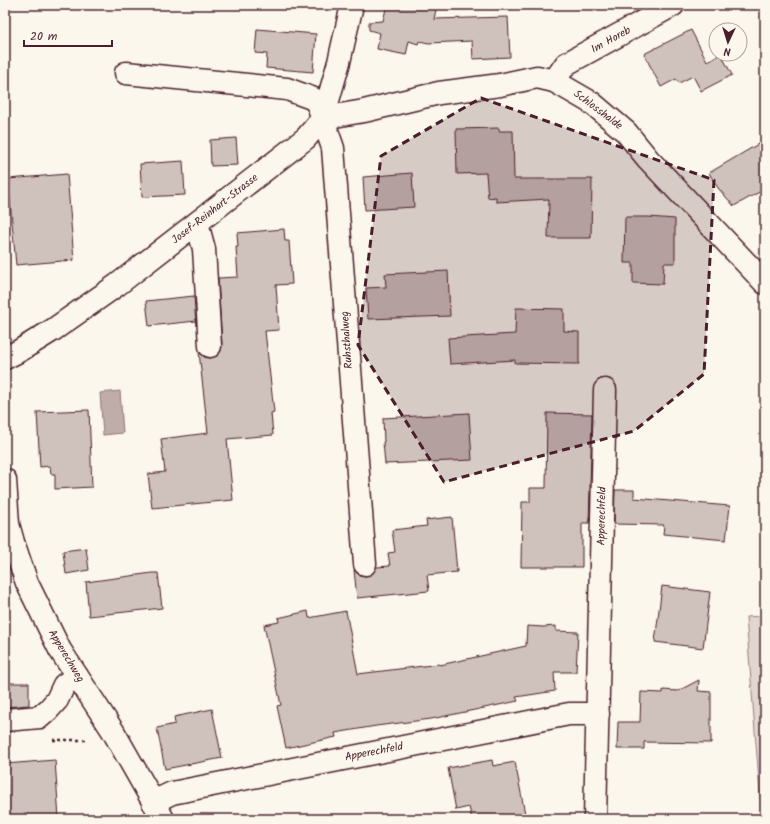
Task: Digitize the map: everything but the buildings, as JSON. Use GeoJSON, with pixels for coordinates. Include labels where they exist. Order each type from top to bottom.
{"type":"FeatureCollection","features":[{"type":"Feature","properties":{"kind":"street","name":"Josef-Reinhart-Strasse"},"geometry":{"type":"LineString","coordinates":[[5,358],[53,330],[111,290],[306,138],[323,118],[339,62],[352,5]]}},
{"type":"Feature","properties":{"kind":"street","name":"Im Horeb"},"geometry":{"type":"LineString","coordinates":[[554,80],[566,64],[673,5]]}},
{"type":"Feature","properties":{"kind":"street","name":"Ruhsthalweg"},"geometry":{"type":"LineString","coordinates":[[126,73],[287,89],[314,99],[323,118],[333,148],[365,564]]}},
{"type":"Feature","properties":{"kind":"street","name":"Schlosshalde"},"geometry":{"type":"LineString","coordinates":[[323,118],[364,111],[439,93],[500,85],[537,77],[554,80],[592,103],[626,132],[648,159],[765,283]]}},
{"type":"Feature","properties":{"kind":"street"},"geometry":{"type":"LineString","coordinates":[[197,223],[204,249],[210,346]]}},
{"type":"Feature","properties":{"kind":"street","name":"Apperechfeld"},"geometry":{"type":"LineString","coordinates":[[595,819],[605,390]]}},
{"type":"Feature","properties":{"kind":"street","name":"Apperechweg"},"geometry":{"type":"LineString","coordinates":[[5,480],[6,524],[27,583],[60,650],[96,703],[158,810]]}},
{"type":"Feature","properties":{"kind":"street"},"geometry":{"type":"LineString","coordinates":[[5,720],[40,717],[57,700],[64,685],[77,676]]}},
{"type":"Feature","properties":{"kind":"street","name":"Apperechfeld"},"geometry":{"type":"LineString","coordinates":[[158,810],[172,793],[568,714],[598,714]]}},
{"type":"Feature","properties":{"kind":"path"},"geometry":{"type":"LineString","coordinates":[[52,740],[98,739],[113,731]]}},
{"type":"Feature","properties":{"kind":"highlighted area"},"geometry":{"type":"Polygon","coordinates":[[[481,98],[714,180],[704,374],[634,431],[444,482],[358,345],[381,156],[481,98]]]}},
{"type":"Feature","properties":{"kind":"shaded area"},"geometry":{"type":"Polygon","coordinates":[[[120,391],[123,433],[103,435],[100,393],[120,391]]]}},
{"type":"Feature","properties":{"kind":"shaded area"},"geometry":{"type":"Polygon","coordinates":[[[765,616],[765,819],[762,819],[746,617],[765,616]]]}}]}
